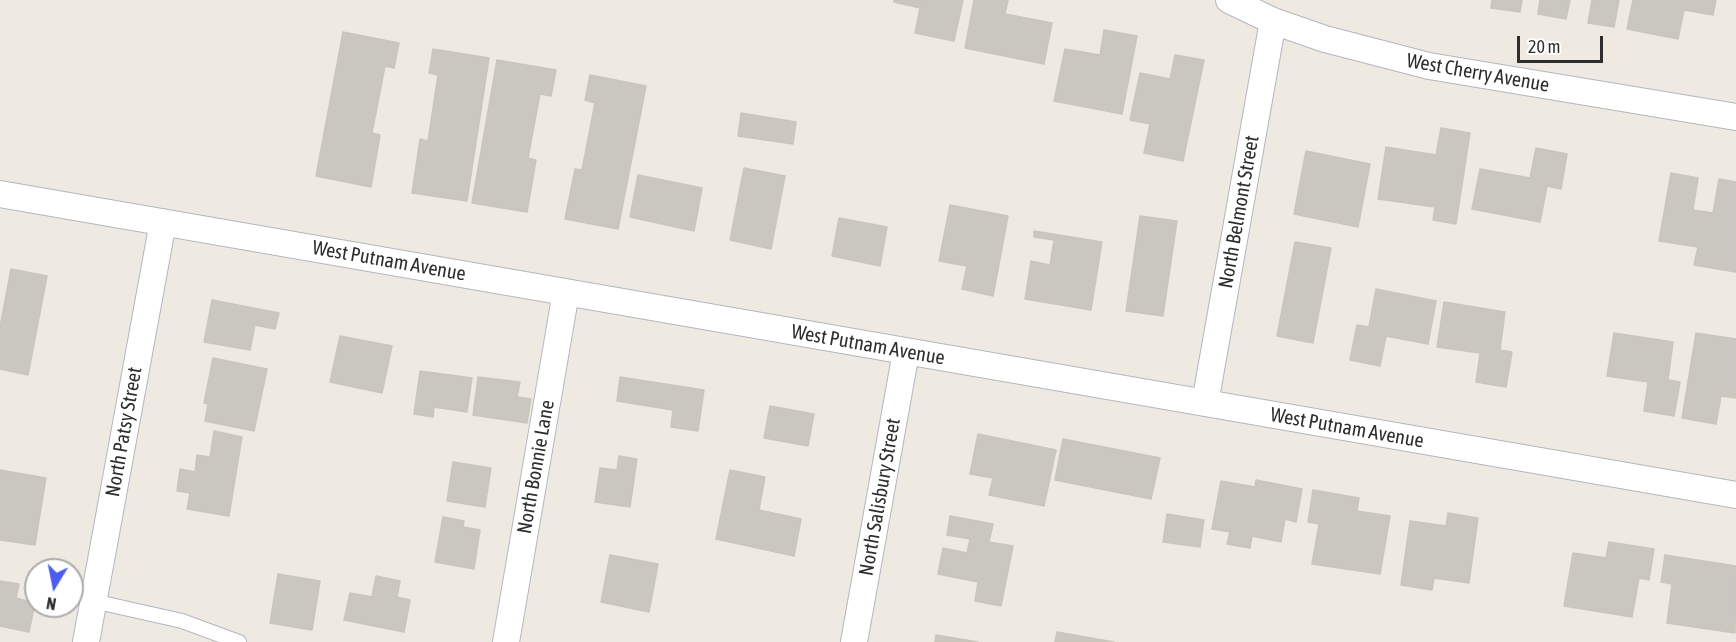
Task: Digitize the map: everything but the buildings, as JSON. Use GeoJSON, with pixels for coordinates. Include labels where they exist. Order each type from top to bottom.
{"type":"FeatureCollection","features":[{"type":"Feature","properties":{"kind":"street","name":"West Cherry Avenue"},"geometry":{"type":"LineString","coordinates":[[1228,0],[1273,21],[1325,39],[1429,66],[1736,117]]}},
{"type":"Feature","properties":{"kind":"street","name":"North Belmont Street"},"geometry":{"type":"LineString","coordinates":[[1205,404],[1273,21]]}},
{"type":"Feature","properties":{"kind":"street","name":"West Putnam Avenue"},"geometry":{"type":"LineString","coordinates":[[0,194],[1736,495]]}},
{"type":"Feature","properties":{"kind":"street","name":"North Patsy Street"},"geometry":{"type":"LineString","coordinates":[[86,642],[163,222]]}},
{"type":"Feature","properties":{"kind":"street","name":"North Bonnie Lane"},"geometry":{"type":"LineString","coordinates":[[506,642],[566,292]]}},
{"type":"Feature","properties":{"kind":"street","name":"North Salisbury Street"},"geometry":{"type":"LineString","coordinates":[[854,642],[906,352]]}},
{"type":"Feature","properties":{"kind":"lane"},"geometry":{"type":"LineString","coordinates":[[93,601],[182,621],[239,642]]}}]}
